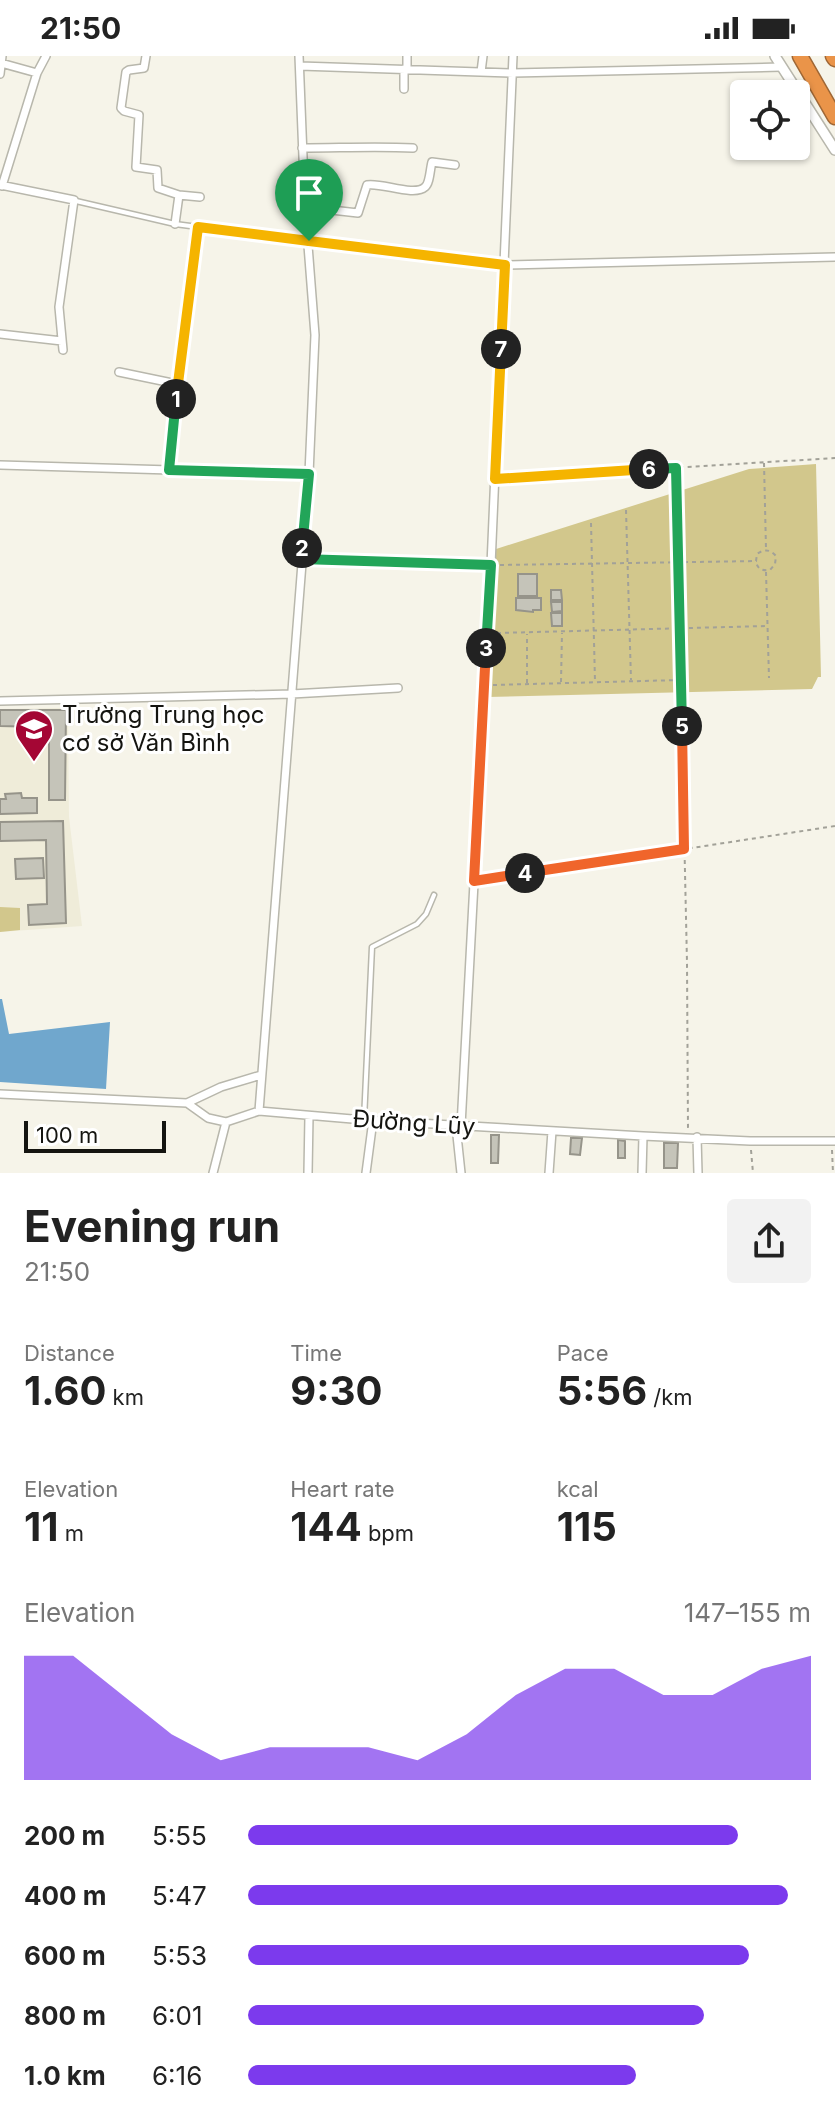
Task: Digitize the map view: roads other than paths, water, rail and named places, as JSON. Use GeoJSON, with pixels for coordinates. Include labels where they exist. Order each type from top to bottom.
{"type":"FeatureCollection","features":[{"type":"Feature","properties":{"kind":"highway"},"geometry":{"type":"LineString","coordinates":[[800,56],[835,117]]}},
{"type":"Feature","properties":{"kind":"street"},"geometry":{"type":"LineString","coordinates":[[0,74],[2,56]]}},
{"type":"Feature","properties":{"kind":"street"},"geometry":{"type":"LineString","coordinates":[[46,56],[37,73],[1,186],[74,200],[60,293],[63,350]]}},
{"type":"Feature","properties":{"kind":"street"},"geometry":{"type":"LineString","coordinates":[[146,56],[144,68],[126,72],[121,108],[139,115],[136,167],[157,170],[158,188],[179,195],[200,197]]}},
{"type":"Feature","properties":{"kind":"street"},"geometry":{"type":"LineString","coordinates":[[259,1111],[309,474],[315,335],[305,207],[299,56]]}},
{"type":"Feature","properties":{"kind":"street"},"geometry":{"type":"LineString","coordinates":[[404,89],[407,56]]}},
{"type":"Feature","properties":{"kind":"street"},"geometry":{"type":"LineString","coordinates":[[481,72],[483,56]]}},
{"type":"Feature","properties":{"kind":"street"},"geometry":{"type":"LineString","coordinates":[[461,1173],[459,1126],[491,565],[513,56]]}},
{"type":"Feature","properties":{"kind":"street"},"geometry":{"type":"LineString","coordinates":[[775,56],[835,150]]}},
{"type":"Feature","properties":{"kind":"street"},"geometry":{"type":"LineString","coordinates":[[1,63],[37,73]]}},
{"type":"Feature","properties":{"kind":"street"},"geometry":{"type":"LineString","coordinates":[[300,66],[513,73],[781,67]]}},
{"type":"Feature","properties":{"kind":"street"},"geometry":{"type":"LineString","coordinates":[[302,148],[413,148]]}},
{"type":"Feature","properties":{"kind":"street"},"geometry":{"type":"LineString","coordinates":[[305,207],[358,213],[367,185],[381,184],[400,190],[420,189],[427,184],[432,162],[455,165]]}},
{"type":"Feature","properties":{"kind":"street"},"geometry":{"type":"LineString","coordinates":[[175,224],[179,195]]}},
{"type":"Feature","properties":{"kind":"street"},"geometry":{"type":"LineString","coordinates":[[169,470],[198,227],[505,265],[835,257]]}},
{"type":"Feature","properties":{"kind":"street"},"geometry":{"type":"LineString","coordinates":[[0,334],[62,341]]}},
{"type":"Feature","properties":{"kind":"street"},"geometry":{"type":"LineString","coordinates":[[119,372],[177,384]]}},
{"type":"Feature","properties":{"kind":"street"},"geometry":{"type":"LineString","coordinates":[[0,465],[309,474]]}},
{"type":"Feature","properties":{"kind":"street"},"geometry":{"type":"LineString","coordinates":[[301,559],[491,565]]}},
{"type":"Feature","properties":{"kind":"street"},"geometry":{"type":"LineString","coordinates":[[0,701],[292,694],[398,688]]}},
{"type":"Feature","properties":{"kind":"street"},"geometry":{"type":"LineString","coordinates":[[0,1094],[187,1103],[221,1087],[261,1075]]}},
{"type":"Feature","properties":{"kind":"street"},"geometry":{"type":"LineString","coordinates":[[187,1103],[208,1118],[226,1122],[213,1173]]}},
{"type":"Feature","properties":{"kind":"street","name":"Đường Lũy"},"geometry":{"type":"LineString","coordinates":[[226,1122],[259,1111],[643,1136],[833,1141]]}},
{"type":"Feature","properties":{"kind":"street"},"geometry":{"type":"LineString","coordinates":[[308,1173],[309,1116]]}},
{"type":"Feature","properties":{"kind":"street"},"geometry":{"type":"LineString","coordinates":[[366,1173],[368,1120]]}},
{"type":"Feature","properties":{"kind":"street"},"geometry":{"type":"LineString","coordinates":[[549,1173],[552,1131]]}},
{"type":"Feature","properties":{"kind":"street"},"geometry":{"type":"LineString","coordinates":[[642,1173],[643,1136]]}},
{"type":"Feature","properties":{"kind":"street"},"geometry":{"type":"LineString","coordinates":[[693,1138],[698,1173]]}},
{"type":"Feature","properties":{"kind":"lane"},"geometry":{"type":"LineString","coordinates":[[74,200],[198,227]]}},
{"type":"Feature","properties":{"kind":"lane"},"geometry":{"type":"LineString","coordinates":[[368,1120],[372,947],[417,924],[426,914],[434,895]]}},
{"type":"Feature","properties":{"kind":"water"},"geometry":{"type":"Polygon","coordinates":[[[0,999],[9,1034],[110,1022],[106,1089],[0,1082],[0,999]]]}},
{"type":"Feature","properties":{"kind":"place","name":"Trường Trung học cơ sở Văn Bình"},"geometry":{"type":"Point","coordinates":[34,763]}}]}
